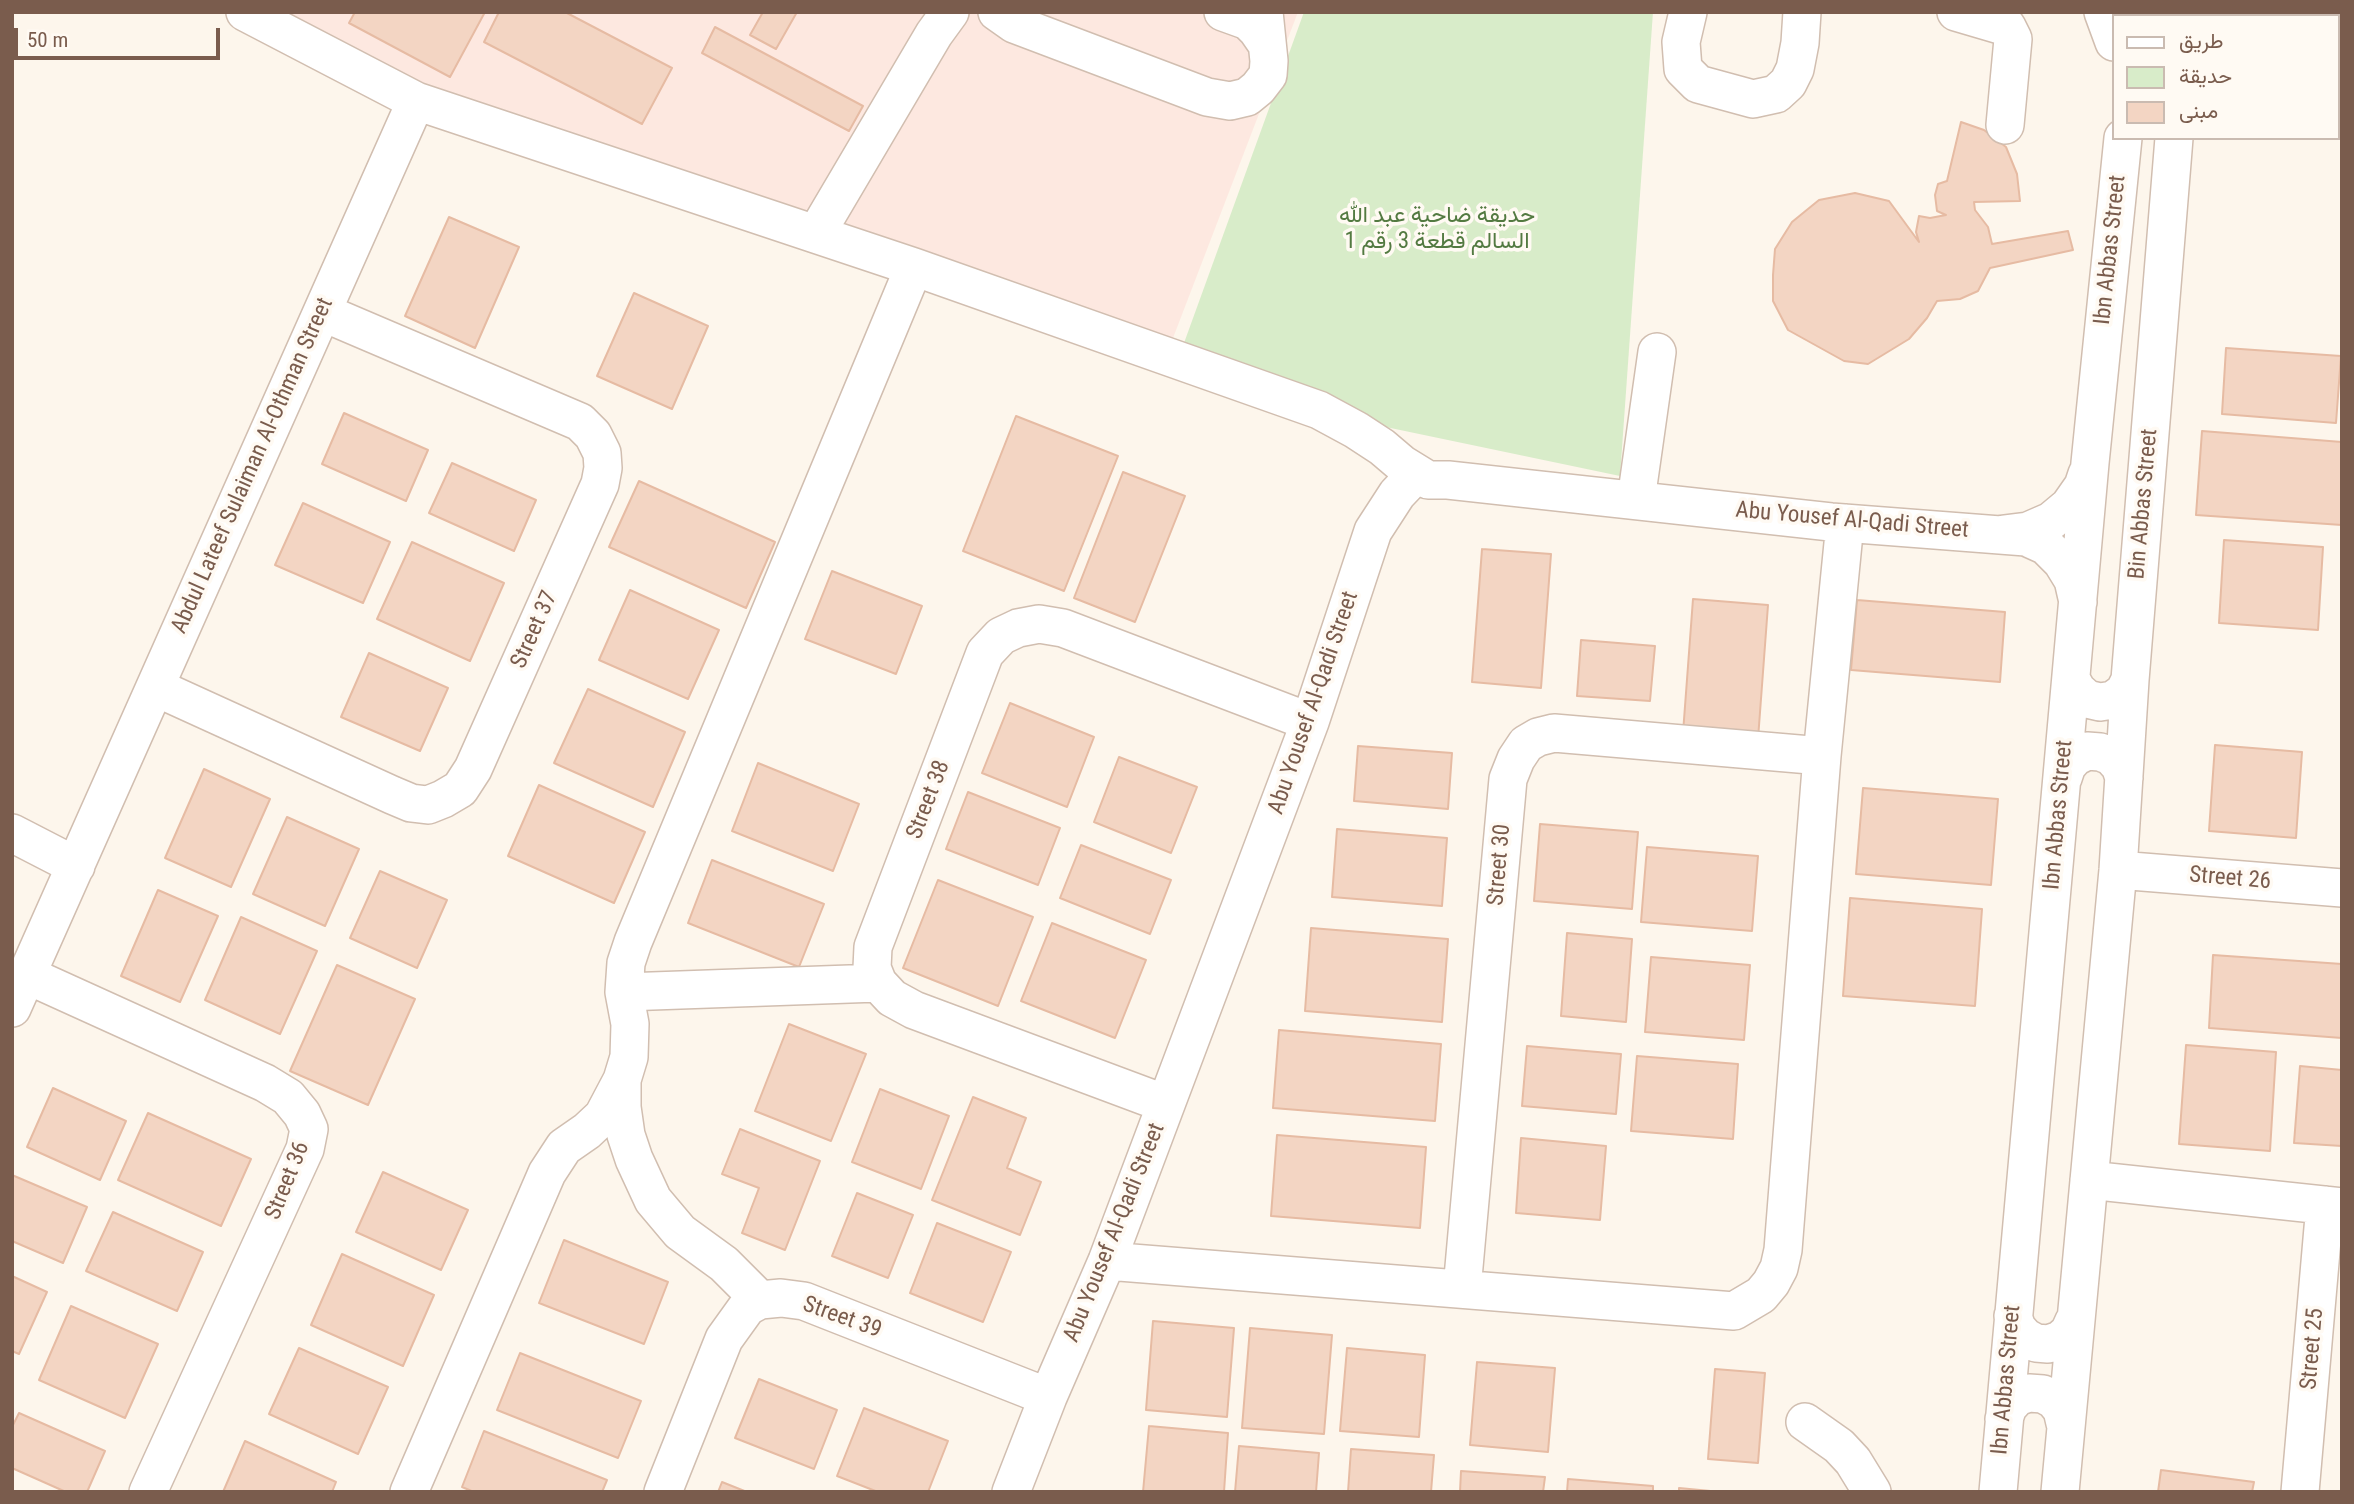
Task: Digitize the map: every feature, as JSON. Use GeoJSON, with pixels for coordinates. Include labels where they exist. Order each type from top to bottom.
{"type":"FeatureCollection","features":[{"type":"Feature","properties":{"kind":"street"},"geometry":{"type":"LineString","coordinates":[[246,12],[306,26],[416,102],[914,267],[1319,410],[1356,430],[1416,474]]}},
{"type":"Feature","properties":{"kind":"street"},"geometry":{"type":"LineString","coordinates":[[816,234],[934,34],[950,12]]}},
{"type":"Feature","properties":{"kind":"street"},"geometry":{"type":"LineString","coordinates":[[997,12],[1014,24],[1207,97],[1230,101],[1247,97],[1258,88],[1268,75],[1269,61],[1265,28],[1257,30],[1248,21],[1223,12]]}},
{"type":"Feature","properties":{"kind":"street"},"geometry":{"type":"LineString","coordinates":[[1688,12],[1681,42],[1684,69],[1698,84],[1753,99],[1776,94],[1788,83],[1795,69],[1802,12]]}},
{"type":"Feature","properties":{"kind":"street"},"geometry":{"type":"LineString","coordinates":[[1956,12],[2007,27],[2013,39],[2005,125]]}},
{"type":"Feature","properties":{"kind":"street"},"geometry":{"type":"LineString","coordinates":[[2103,12],[2112,37]]}},
{"type":"Feature","properties":{"kind":"street","name":"Abdul Lateef Sulaiman Al-Othman Street"},"geometry":{"type":"LineString","coordinates":[[19,991],[416,102]]}},
{"type":"Feature","properties":{"kind":"street","name":"Ibn Abbas Street"},"geometry":{"type":"LineString","coordinates":[[1998,1492],[2090,463],[2123,140]]}},
{"type":"Feature","properties":{"kind":"street","name":"Bin Abbas Street"},"geometry":{"type":"LineString","coordinates":[[2118,870],[2130,680],[2174,140]]}},
{"type":"Feature","properties":{"kind":"street"},"geometry":{"type":"LineString","coordinates":[[409,1492],[547,1173],[564,1147],[603,1116],[622,1080],[629,1057],[630,1024],[624,992],[626,963],[633,942],[914,267]]}},
{"type":"Feature","properties":{"kind":"street","name":"Street 37"},"geometry":{"type":"LineString","coordinates":[[155,687],[411,803],[428,804],[443,799],[460,789],[473,769],[595,496],[603,468],[602,453],[593,435],[580,422],[322,312]]}},
{"type":"Feature","properties":{"kind":"street"},"geometry":{"type":"LineString","coordinates":[[1636,500],[1657,352]]}},
{"type":"Feature","properties":{"kind":"street","name":"Abu Yousef Al-Qadi Street"},"geometry":{"type":"LineString","coordinates":[[2004,534],[2028,531],[2051,521],[2069,506],[2083,486],[2090,463]]}},
{"type":"Feature","properties":{"kind":"street","name":"Abu Yousef Al-Qadi Street"},"geometry":{"type":"LineString","coordinates":[[1011,1492],[1048,1397],[1107,1261],[1310,722],[1373,531],[1397,494],[1416,474],[1428,480],[1845,523],[2026,537],[2046,547],[2062,562],[2073,580],[2078,602]]}},
{"type":"Feature","properties":{"kind":"street"},"geometry":{"type":"LineString","coordinates":[[1107,1261],[1734,1311],[1761,1295],[1779,1268],[1783,1250],[1822,756],[1845,523]]}},
{"type":"Feature","properties":{"kind":"street","name":"Street 38"},"geometry":{"type":"LineString","coordinates":[[878,983],[872,968],[873,947],[985,653],[1000,636],[1018,628],[1039,625],[1063,628],[1310,722]]}},
{"type":"Feature","properties":{"kind":"street"},"geometry":{"type":"LineString","coordinates":[[2071,679],[2077,690],[2087,699],[2100,702],[2113,700],[2124,692],[2130,680]]}},
{"type":"Feature","properties":{"kind":"street","name":"Street 30"},"geometry":{"type":"LineString","coordinates":[[1462,1289],[1508,779],[1526,744],[1538,737],[1554,733],[1822,756]]}},
{"type":"Feature","properties":{"kind":"street"},"geometry":{"type":"LineString","coordinates":[[2063,778],[2067,766],[2075,757],[2087,751],[2111,756],[2120,766],[2124,778]]}},
{"type":"Feature","properties":{"kind":"street"},"geometry":{"type":"LineString","coordinates":[[12,832],[76,866]]}},
{"type":"Feature","properties":{"kind":"street"},"geometry":{"type":"LineString","coordinates":[[2060,1492],[2118,870]]}},
{"type":"Feature","properties":{"kind":"street","name":"Street 26"},"geometry":{"type":"LineString","coordinates":[[2118,870],[2342,888]]}},
{"type":"Feature","properties":{"kind":"street"},"geometry":{"type":"LineString","coordinates":[[624,992],[878,983],[892,998],[914,1010],[1166,1104]]}},
{"type":"Feature","properties":{"kind":"street","name":"Street 36"},"geometry":{"type":"LineString","coordinates":[[19,991],[265,1083],[288,1097],[302,1114],[309,1129],[305,1149],[148,1492]]}},
{"type":"Feature","properties":{"kind":"street"},"geometry":{"type":"LineString","coordinates":[[622,1080],[626,1135],[653,1200],[680,1232],[724,1264],[760,1300],[747,1307],[724,1339],[663,1492]]}},
{"type":"Feature","properties":{"kind":"street","name":"Street 25"},"geometry":{"type":"LineString","coordinates":[[2089,1180],[2333,1206],[2300,1492]]}},
{"type":"Feature","properties":{"kind":"street","name":"Street 39"},"geometry":{"type":"LineString","coordinates":[[760,1300],[780,1298],[804,1301],[1048,1397]]}},
{"type":"Feature","properties":{"kind":"street"},"geometry":{"type":"LineString","coordinates":[[2013,1316],[2017,1328],[2025,1337],[2036,1343],[2048,1344],[2060,1340],[2069,1332],[2074,1321]]}},
{"type":"Feature","properties":{"kind":"street"},"geometry":{"type":"LineString","coordinates":[[2004,1419],[2008,1407],[2017,1398],[2029,1393],[2043,1394],[2054,1400],[2062,1410],[2065,1423]]}},
{"type":"Feature","properties":{"kind":"street"},"geometry":{"type":"LineString","coordinates":[[1805,1422],[1839,1446],[1853,1461],[1872,1492]]}},
{"type":"Feature","properties":{"kind":"shaded area"},"geometry":{"type":"Polygon","coordinates":[[[286,12],[1298,12],[1168,351],[431,87],[286,12]]]}},
{"type":"Feature","properties":{"kind":"green space","name":"حديقة ضاحية عبد الله السالم قطعة 3 رقم 1"},"geometry":{"type":"Polygon","coordinates":[[[1304,12],[1653,12],[1620,476],[1381,426],[1184,343],[1304,12]]]}},
{"type":"Feature","properties":{"kind":"building"},"geometry":{"type":"Polygon","coordinates":[[[355,12],[485,12],[450,77],[349,23],[355,12]]]}},
{"type":"Feature","properties":{"kind":"building"},"geometry":{"type":"Polygon","coordinates":[[[499,12],[565,12],[672,68],[642,124],[484,42],[499,12]]]}},
{"type":"Feature","properties":{"kind":"building"},"geometry":{"type":"Polygon","coordinates":[[[763,12],[797,12],[776,49],[750,35],[763,12]]]}},
{"type":"Feature","properties":{"kind":"building"},"geometry":{"type":"Polygon","coordinates":[[[715,27],[863,106],[849,131],[702,53],[715,27]]]}},
{"type":"Feature","properties":{"kind":"building"},"geometry":{"type":"Polygon","coordinates":[[[1961,122],[1984,130],[2006,147],[2017,174],[2020,201],[1974,202],[1975,210],[1988,227],[1992,244],[2068,231],[2073,250],[1990,268],[1978,291],[1960,299],[1937,301],[1909,339],[1868,364],[1844,361],[1788,330],[1773,301],[1773,275],[1775,249],[1792,222],[1819,200],[1855,193],[1889,201],[1919,242],[1916,232],[1919,216],[1930,218],[1946,215],[1937,211],[1935,195],[1938,184],[1947,181],[1961,122]]]}},
{"type":"Feature","properties":{"kind":"building"},"geometry":{"type":"Polygon","coordinates":[[[449,217],[519,247],[475,348],[405,316],[449,217]]]}},
{"type":"Feature","properties":{"kind":"building"},"geometry":{"type":"Polygon","coordinates":[[[634,293],[708,326],[672,409],[597,376],[634,293]]]}},
{"type":"Feature","properties":{"kind":"building"},"geometry":{"type":"Polygon","coordinates":[[[2226,348],[2341,356],[2336,423],[2222,414],[2226,348]]]}},
{"type":"Feature","properties":{"kind":"building"},"geometry":{"type":"Polygon","coordinates":[[[344,413],[428,450],[406,501],[322,464],[344,413]]]}},
{"type":"Feature","properties":{"kind":"building"},"geometry":{"type":"Polygon","coordinates":[[[1016,416],[1118,456],[1064,591],[963,551],[1016,416]]]}},
{"type":"Feature","properties":{"kind":"building"},"geometry":{"type":"Polygon","coordinates":[[[2202,431],[2342,442],[2342,525],[2196,515],[2202,431]]]}},
{"type":"Feature","properties":{"kind":"building"},"geometry":{"type":"Polygon","coordinates":[[[452,463],[536,500],[514,551],[429,513],[452,463]]]}},
{"type":"Feature","properties":{"kind":"building"},"geometry":{"type":"Polygon","coordinates":[[[1123,472],[1185,496],[1135,622],[1074,598],[1123,472]]]}},
{"type":"Feature","properties":{"kind":"building"},"geometry":{"type":"Polygon","coordinates":[[[639,481],[775,542],[746,608],[609,547],[639,481]]]}},
{"type":"Feature","properties":{"kind":"building"},"geometry":{"type":"Polygon","coordinates":[[[303,503],[390,542],[363,603],[275,565],[303,503]]]}},
{"type":"Feature","properties":{"kind":"building"},"geometry":{"type":"Polygon","coordinates":[[[2224,540],[2323,547],[2318,630],[2219,623],[2224,540]]]}},
{"type":"Feature","properties":{"kind":"building"},"geometry":{"type":"Polygon","coordinates":[[[412,542],[504,583],[470,661],[377,619],[412,542]]]}},
{"type":"Feature","properties":{"kind":"building"},"geometry":{"type":"Polygon","coordinates":[[[1482,549],[1551,554],[1541,688],[1472,682],[1482,549]]]}},
{"type":"Feature","properties":{"kind":"building"},"geometry":{"type":"Polygon","coordinates":[[[832,571],[922,606],[896,674],[805,639],[832,571]]]}},
{"type":"Feature","properties":{"kind":"building"},"geometry":{"type":"Polygon","coordinates":[[[630,590],[719,630],[688,699],[599,660],[630,590]]]}},
{"type":"Feature","properties":{"kind":"building"},"geometry":{"type":"Polygon","coordinates":[[[1693,599],[1768,605],[1758,739],[1683,733],[1693,599]]]}},
{"type":"Feature","properties":{"kind":"building"},"geometry":{"type":"Polygon","coordinates":[[[1857,600],[2005,612],[2000,682],[1851,670],[1857,600]]]}},
{"type":"Feature","properties":{"kind":"building"},"geometry":{"type":"Polygon","coordinates":[[[1581,640],[1655,646],[1650,701],[1577,696],[1581,640]]]}},
{"type":"Feature","properties":{"kind":"building"},"geometry":{"type":"Polygon","coordinates":[[[369,653],[448,688],[420,751],[341,717],[369,653]]]}},
{"type":"Feature","properties":{"kind":"building"},"geometry":{"type":"Polygon","coordinates":[[[588,689],[685,732],[653,807],[554,763],[588,689]]]}},
{"type":"Feature","properties":{"kind":"building"},"geometry":{"type":"Polygon","coordinates":[[[1010,703],[1094,737],[1067,807],[982,773],[1010,703]]]}},
{"type":"Feature","properties":{"kind":"building"},"geometry":{"type":"Polygon","coordinates":[[[2215,745],[2302,752],[2296,838],[2209,831],[2215,745]]]}},
{"type":"Feature","properties":{"kind":"building"},"geometry":{"type":"Polygon","coordinates":[[[1358,746],[1452,753],[1448,809],[1354,801],[1358,746]]]}},
{"type":"Feature","properties":{"kind":"building"},"geometry":{"type":"Polygon","coordinates":[[[1119,757],[1197,787],[1171,853],[1094,822],[1119,757]]]}},
{"type":"Feature","properties":{"kind":"building"},"geometry":{"type":"Polygon","coordinates":[[[758,763],[859,804],[833,871],[732,831],[758,763]]]}},
{"type":"Feature","properties":{"kind":"building"},"geometry":{"type":"Polygon","coordinates":[[[204,769],[270,799],[231,887],[165,858],[204,769]]]}},
{"type":"Feature","properties":{"kind":"building"},"geometry":{"type":"Polygon","coordinates":[[[539,785],[645,832],[614,903],[508,856],[539,785]]]}},
{"type":"Feature","properties":{"kind":"building"},"geometry":{"type":"Polygon","coordinates":[[[1863,788],[1998,799],[1991,885],[1856,874],[1863,788]]]}},
{"type":"Feature","properties":{"kind":"building"},"geometry":{"type":"Polygon","coordinates":[[[968,792],[1060,828],[1038,885],[946,849],[968,792]]]}},
{"type":"Feature","properties":{"kind":"building"},"geometry":{"type":"Polygon","coordinates":[[[287,817],[359,849],[325,926],[253,894],[287,817]]]}},
{"type":"Feature","properties":{"kind":"building"},"geometry":{"type":"Polygon","coordinates":[[[1540,824],[1638,832],[1632,909],[1534,901],[1540,824]]]}},
{"type":"Feature","properties":{"kind":"building"},"geometry":{"type":"Polygon","coordinates":[[[1337,829],[1447,838],[1442,906],[1332,897],[1337,829]]]}},
{"type":"Feature","properties":{"kind":"building"},"geometry":{"type":"Polygon","coordinates":[[[1081,845],[1171,880],[1150,934],[1060,898],[1081,845]]]}},
{"type":"Feature","properties":{"kind":"building"},"geometry":{"type":"Polygon","coordinates":[[[1647,847],[1758,856],[1752,931],[1641,922],[1647,847]]]}},
{"type":"Feature","properties":{"kind":"building"},"geometry":{"type":"Polygon","coordinates":[[[712,860],[824,904],[799,967],[688,923],[712,860]]]}},
{"type":"Feature","properties":{"kind":"building"},"geometry":{"type":"Polygon","coordinates":[[[380,871],[447,900],[417,968],[350,938],[380,871]]]}},
{"type":"Feature","properties":{"kind":"building"},"geometry":{"type":"Polygon","coordinates":[[[938,880],[1033,917],[998,1006],[903,968],[938,880]]]}},
{"type":"Feature","properties":{"kind":"building"},"geometry":{"type":"Polygon","coordinates":[[[158,890],[218,916],[180,1002],[121,976],[158,890]]]}},
{"type":"Feature","properties":{"kind":"building"},"geometry":{"type":"Polygon","coordinates":[[[1850,898],[1982,909],[1975,1006],[1843,996],[1850,898]]]}},
{"type":"Feature","properties":{"kind":"building"},"geometry":{"type":"Polygon","coordinates":[[[241,917],[317,951],[280,1034],[205,1000],[241,917]]]}},
{"type":"Feature","properties":{"kind":"building"},"geometry":{"type":"Polygon","coordinates":[[[1052,923],[1146,960],[1115,1038],[1021,1001],[1052,923]]]}},
{"type":"Feature","properties":{"kind":"building"},"geometry":{"type":"Polygon","coordinates":[[[1311,928],[1448,939],[1442,1022],[1305,1011],[1311,928]]]}},
{"type":"Feature","properties":{"kind":"building"},"geometry":{"type":"Polygon","coordinates":[[[1567,933],[1632,939],[1626,1022],[1561,1016],[1567,933]]]}},
{"type":"Feature","properties":{"kind":"building"},"geometry":{"type":"Polygon","coordinates":[[[2213,955],[2342,964],[2342,1038],[2209,1028],[2213,955]]]}},
{"type":"Feature","properties":{"kind":"building"},"geometry":{"type":"Polygon","coordinates":[[[1651,957],[1750,965],[1744,1040],[1645,1032],[1651,957]]]}},
{"type":"Feature","properties":{"kind":"building"},"geometry":{"type":"Polygon","coordinates":[[[337,965],[415,999],[368,1105],[290,1071],[337,965]]]}},
{"type":"Feature","properties":{"kind":"building"},"geometry":{"type":"Polygon","coordinates":[[[789,1024],[866,1054],[831,1141],[755,1111],[789,1024]]]}},
{"type":"Feature","properties":{"kind":"building"},"geometry":{"type":"Polygon","coordinates":[[[1279,1030],[1441,1044],[1435,1121],[1273,1108],[1279,1030]]]}},
{"type":"Feature","properties":{"kind":"building"},"geometry":{"type":"Polygon","coordinates":[[[2186,1045],[2276,1052],[2270,1151],[2179,1144],[2186,1045]]]}},
{"type":"Feature","properties":{"kind":"building"},"geometry":{"type":"Polygon","coordinates":[[[1527,1046],[1621,1054],[1616,1114],[1522,1106],[1527,1046]]]}},
{"type":"Feature","properties":{"kind":"building"},"geometry":{"type":"Polygon","coordinates":[[[1637,1056],[1738,1064],[1733,1139],[1631,1131],[1637,1056]]]}},
{"type":"Feature","properties":{"kind":"building"},"geometry":{"type":"Polygon","coordinates":[[[2300,1066],[2342,1070],[2342,1146],[2294,1143],[2300,1066]]]}},
{"type":"Feature","properties":{"kind":"building"},"geometry":{"type":"Polygon","coordinates":[[[53,1088],[126,1121],[100,1180],[27,1147],[53,1088]]]}},
{"type":"Feature","properties":{"kind":"building"},"geometry":{"type":"Polygon","coordinates":[[[880,1089],[949,1116],[921,1189],[852,1162],[880,1089]]]}},
{"type":"Feature","properties":{"kind":"building"},"geometry":{"type":"Polygon","coordinates":[[[973,1097],[1026,1118],[1007,1168],[1041,1182],[1020,1235],[932,1200],[973,1097]]]}},
{"type":"Feature","properties":{"kind":"building"},"geometry":{"type":"Polygon","coordinates":[[[148,1113],[251,1159],[221,1226],[118,1180],[148,1113]]]}},
{"type":"Feature","properties":{"kind":"building"},"geometry":{"type":"Polygon","coordinates":[[[740,1129],[820,1161],[785,1250],[742,1233],[759,1188],[722,1174],[740,1129]]]}},
{"type":"Feature","properties":{"kind":"building"},"geometry":{"type":"Polygon","coordinates":[[[1277,1135],[1426,1147],[1420,1228],[1271,1216],[1277,1135]]]}},
{"type":"Feature","properties":{"kind":"building"},"geometry":{"type":"Polygon","coordinates":[[[1521,1138],[1606,1146],[1600,1220],[1516,1213],[1521,1138]]]}},
{"type":"Feature","properties":{"kind":"building"},"geometry":{"type":"Polygon","coordinates":[[[383,1172],[468,1210],[441,1270],[356,1232],[383,1172]]]}},
{"type":"Feature","properties":{"kind":"building"},"geometry":{"type":"Polygon","coordinates":[[[12,1175],[87,1207],[63,1263],[12,1241],[12,1175]]]}},
{"type":"Feature","properties":{"kind":"building"},"geometry":{"type":"Polygon","coordinates":[[[857,1193],[913,1215],[888,1278],[832,1256],[857,1193]]]}},
{"type":"Feature","properties":{"kind":"building"},"geometry":{"type":"Polygon","coordinates":[[[113,1212],[203,1252],[177,1311],[86,1271],[113,1212]]]}},
{"type":"Feature","properties":{"kind":"building"},"geometry":{"type":"Polygon","coordinates":[[[937,1223],[1011,1252],[983,1322],[910,1293],[937,1223]]]}},
{"type":"Feature","properties":{"kind":"building"},"geometry":{"type":"Polygon","coordinates":[[[564,1240],[668,1282],[644,1344],[539,1303],[564,1240]]]}},
{"type":"Feature","properties":{"kind":"building"},"geometry":{"type":"Polygon","coordinates":[[[342,1254],[434,1295],[403,1366],[311,1325],[342,1254]]]}},
{"type":"Feature","properties":{"kind":"building"},"geometry":{"type":"Polygon","coordinates":[[[12,1276],[47,1292],[19,1354],[12,1351],[12,1276]]]}},
{"type":"Feature","properties":{"kind":"building"},"geometry":{"type":"Polygon","coordinates":[[[71,1306],[158,1344],[125,1418],[39,1380],[71,1306]]]}},
{"type":"Feature","properties":{"kind":"building"},"geometry":{"type":"Polygon","coordinates":[[[1153,1321],[1234,1328],[1227,1417],[1146,1410],[1153,1321]]]}},
{"type":"Feature","properties":{"kind":"building"},"geometry":{"type":"Polygon","coordinates":[[[1250,1328],[1332,1335],[1324,1434],[1242,1428],[1250,1328]]]}},
{"type":"Feature","properties":{"kind":"building"},"geometry":{"type":"Polygon","coordinates":[[[299,1348],[388,1387],[358,1454],[269,1414],[299,1348]]]}},
{"type":"Feature","properties":{"kind":"building"},"geometry":{"type":"Polygon","coordinates":[[[1347,1348],[1425,1355],[1419,1437],[1340,1431],[1347,1348]]]}},
{"type":"Feature","properties":{"kind":"building"},"geometry":{"type":"Polygon","coordinates":[[[520,1353],[641,1401],[618,1458],[497,1410],[520,1353]]]}},
{"type":"Feature","properties":{"kind":"building"},"geometry":{"type":"Polygon","coordinates":[[[1477,1362],[1555,1368],[1548,1452],[1470,1445],[1477,1362]]]}},
{"type":"Feature","properties":{"kind":"building"},"geometry":{"type":"Polygon","coordinates":[[[1715,1369],[1765,1373],[1758,1463],[1708,1459],[1715,1369]]]}},
{"type":"Feature","properties":{"kind":"building"},"geometry":{"type":"Polygon","coordinates":[[[759,1379],[837,1410],[814,1469],[735,1438],[759,1379]]]}},
{"type":"Feature","properties":{"kind":"building"},"geometry":{"type":"Polygon","coordinates":[[[864,1408],[948,1441],[928,1492],[878,1492],[837,1476],[864,1408]]]}},
{"type":"Feature","properties":{"kind":"building"},"geometry":{"type":"Polygon","coordinates":[[[19,1413],[105,1451],[87,1492],[66,1492],[12,1468],[12,1427],[19,1413]]]}},
{"type":"Feature","properties":{"kind":"building"},"geometry":{"type":"Polygon","coordinates":[[[1149,1426],[1228,1433],[1224,1492],[1143,1492],[1149,1426]]]}},
{"type":"Feature","properties":{"kind":"building"},"geometry":{"type":"Polygon","coordinates":[[[484,1431],[607,1480],[602,1492],[474,1492],[462,1487],[484,1431]]]}},
{"type":"Feature","properties":{"kind":"building"},"geometry":{"type":"Polygon","coordinates":[[[245,1441],[336,1482],[332,1492],[223,1492],[245,1441]]]}},
{"type":"Feature","properties":{"kind":"building"},"geometry":{"type":"Polygon","coordinates":[[[1239,1446],[1319,1453],[1316,1492],[1235,1492],[1239,1446]]]}},
{"type":"Feature","properties":{"kind":"building"},"geometry":{"type":"Polygon","coordinates":[[[1351,1449],[1434,1455],[1431,1492],[1348,1492],[1351,1449]]]}},
{"type":"Feature","properties":{"kind":"building"},"geometry":{"type":"Polygon","coordinates":[[[2161,1470],[2254,1482],[2252,1492],[2158,1492],[2161,1470]]]}},
{"type":"Feature","properties":{"kind":"building"},"geometry":{"type":"Polygon","coordinates":[[[1461,1471],[1545,1477],[1543,1492],[1460,1492],[1461,1471]]]}},
{"type":"Feature","properties":{"kind":"building"},"geometry":{"type":"Polygon","coordinates":[[[1568,1479],[1653,1486],[1653,1492],[1567,1492],[1568,1479]]]}},
{"type":"Feature","properties":{"kind":"building"},"geometry":{"type":"Polygon","coordinates":[[[722,1482],[747,1492],[718,1492],[722,1482]]]}},
{"type":"Feature","properties":{"kind":"building"},"geometry":{"type":"Polygon","coordinates":[[[1679,1488],[1721,1492],[1679,1492],[1679,1488]]]}}]}
